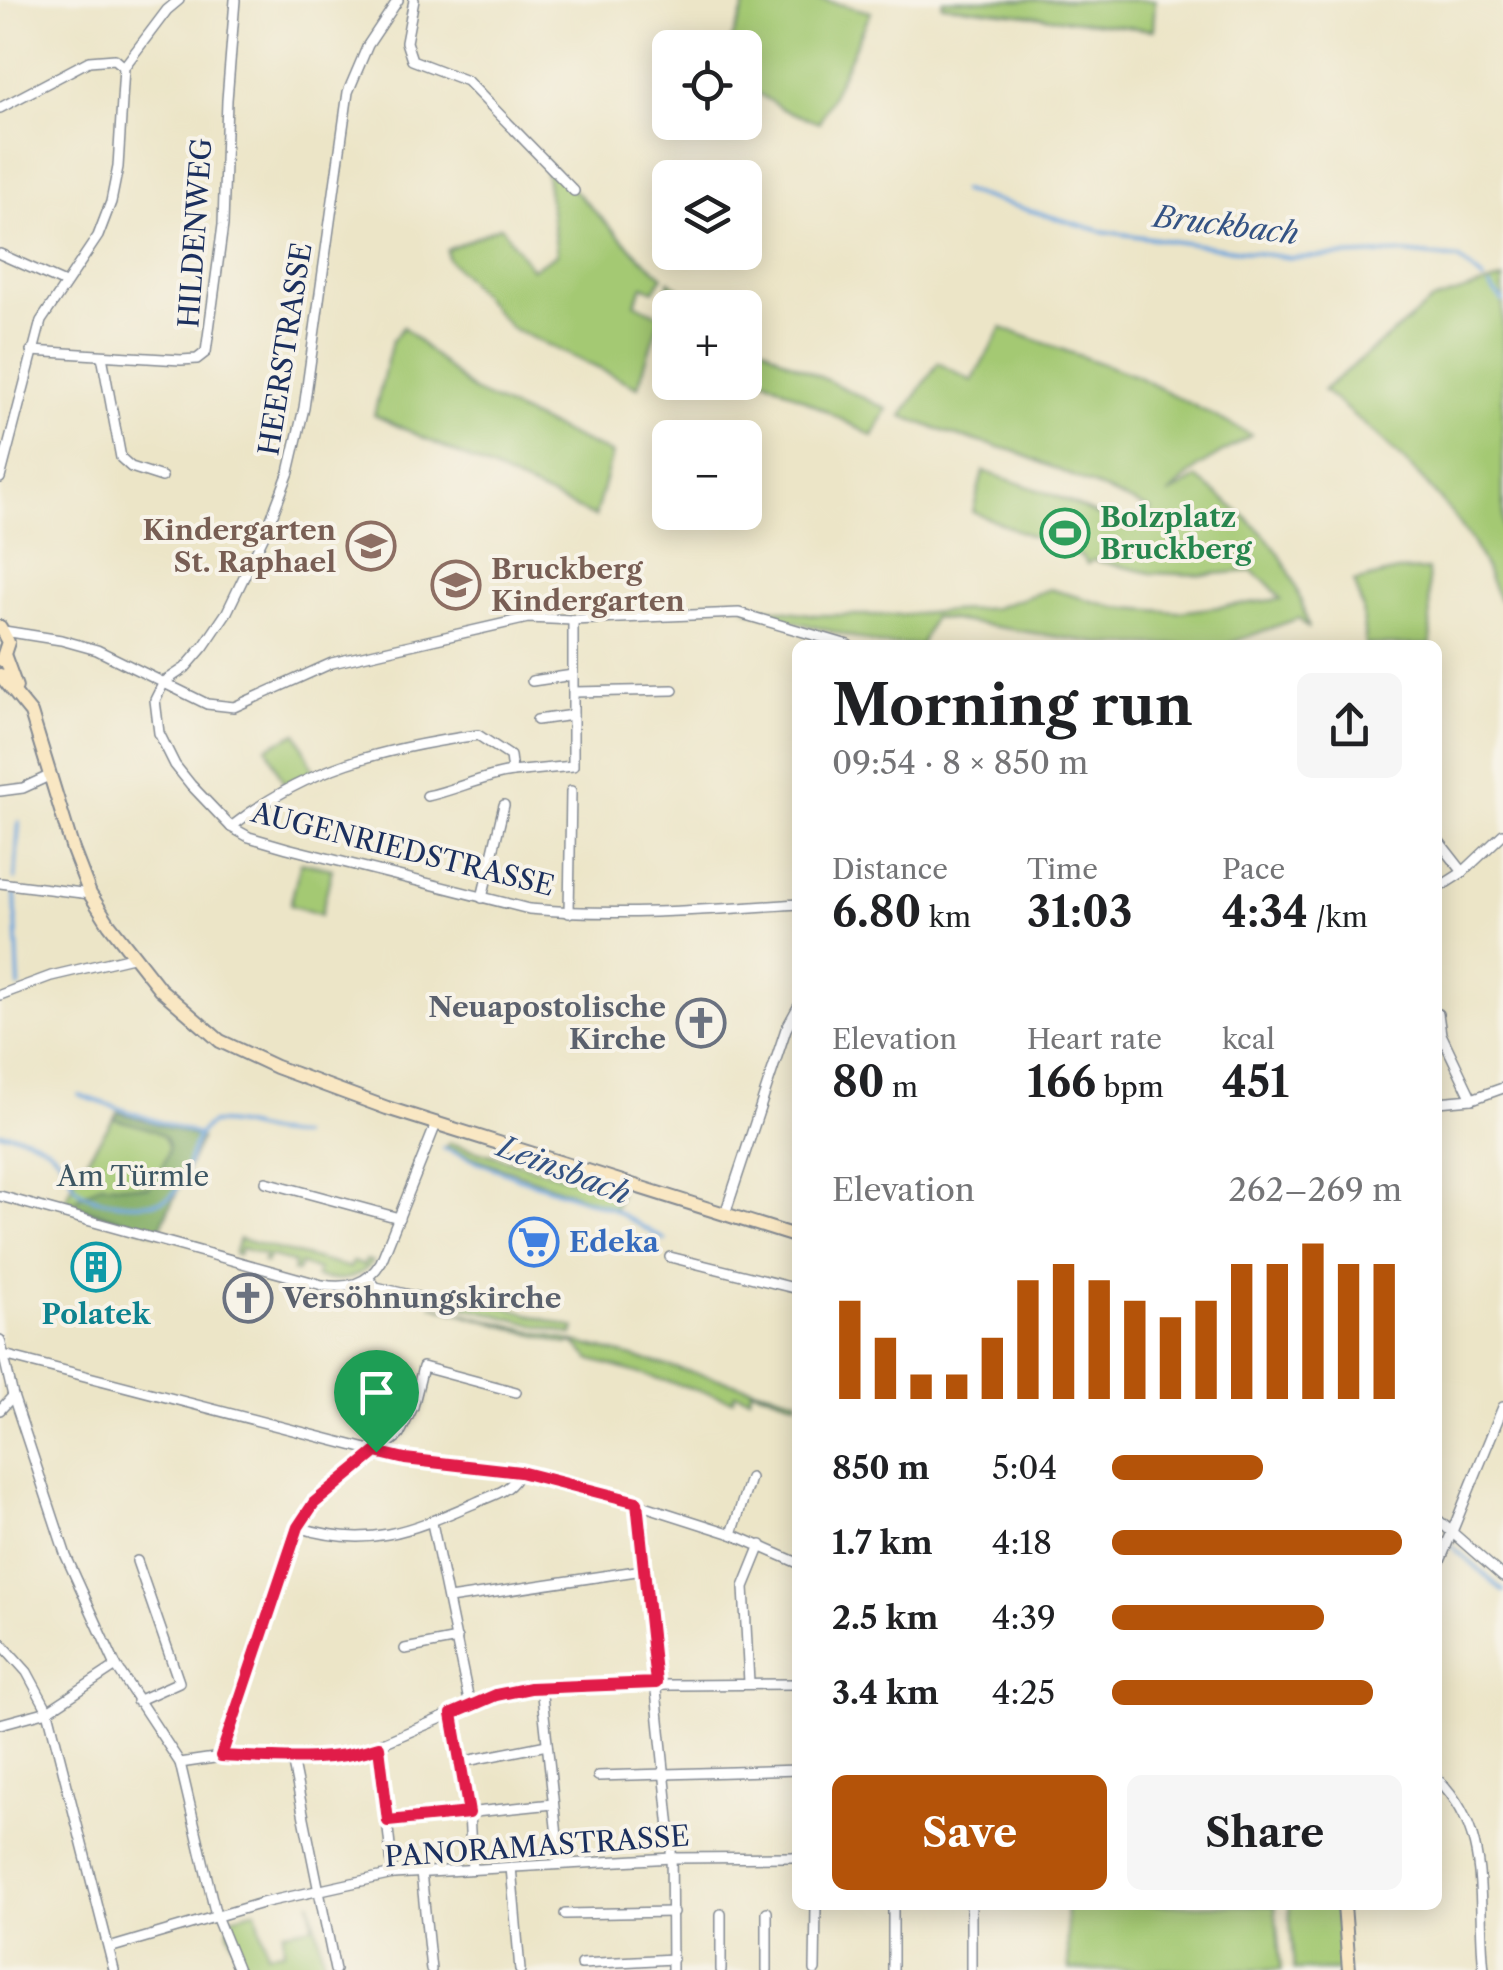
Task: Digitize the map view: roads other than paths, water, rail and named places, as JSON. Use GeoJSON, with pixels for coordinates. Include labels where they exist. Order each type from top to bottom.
{"type":"FeatureCollection","features":[{"type":"Feature","properties":{"kind":"main road"},"geometry":{"type":"LineString","coordinates":[[2,629],[4,655],[20,698]]}},
{"type":"Feature","properties":{"kind":"main road"},"geometry":{"type":"LineString","coordinates":[[0,674],[31,713],[90,894],[132,957],[190,1017],[220,1041],[337,1091],[792,1235]]}},
{"type":"Feature","properties":{"kind":"main road"},"geometry":{"type":"LineString","coordinates":[[1344,1910],[1349,1970]]}},
{"type":"Feature","properties":{"kind":"street"},"geometry":{"type":"LineString","coordinates":[[0,475],[40,321],[98,236],[110,202],[118,167],[124,67],[179,0]]}},
{"type":"Feature","properties":{"kind":"street","name":"HILDENWEG"},"geometry":{"type":"LineString","coordinates":[[31,351],[203,358],[223,224],[226,100],[235,0]]}},
{"type":"Feature","properties":{"kind":"street","name":"HEERSTRASSE"},"geometry":{"type":"LineString","coordinates":[[164,682],[184,668],[216,630],[258,549],[289,472],[304,408],[348,92],[368,44],[398,0]]}},
{"type":"Feature","properties":{"kind":"street"},"geometry":{"type":"LineString","coordinates":[[414,0],[406,42],[412,60],[467,81],[574,192]]}},
{"type":"Feature","properties":{"kind":"street"},"geometry":{"type":"LineString","coordinates":[[0,108],[90,61],[116,59],[124,67]]}},
{"type":"Feature","properties":{"kind":"street"},"geometry":{"type":"LineString","coordinates":[[0,254],[65,283]]}},
{"type":"Feature","properties":{"kind":"street"},"geometry":{"type":"LineString","coordinates":[[102,356],[120,458],[130,467],[162,477]]}},
{"type":"Feature","properties":{"kind":"street"},"geometry":{"type":"LineString","coordinates":[[2,629],[97,650],[207,704],[234,707],[332,663],[528,618],[572,620],[740,613],[831,640]]}},
{"type":"Feature","properties":{"kind":"street"},"geometry":{"type":"LineString","coordinates":[[427,796],[455,790],[493,774],[573,766],[572,620]]}},
{"type":"Feature","properties":{"kind":"street"},"geometry":{"type":"LineString","coordinates":[[4,655],[27,635]]}},
{"type":"Feature","properties":{"kind":"street"},"geometry":{"type":"LineString","coordinates":[[532,680],[573,675]]}},
{"type":"Feature","properties":{"kind":"street","name":"AUGENRIEDSTRASSE"},"geometry":{"type":"LineString","coordinates":[[164,682],[155,700],[159,732],[175,766],[231,827],[249,837],[529,909],[570,913],[792,904]]}},
{"type":"Feature","properties":{"kind":"street"},"geometry":{"type":"LineString","coordinates":[[574,692],[673,690]]}},
{"type":"Feature","properties":{"kind":"street"},"geometry":{"type":"LineString","coordinates":[[538,720],[573,715]]}},
{"type":"Feature","properties":{"kind":"street"},"geometry":{"type":"LineString","coordinates":[[231,827],[266,799],[340,764],[416,744],[478,735],[510,756],[512,772]]}},
{"type":"Feature","properties":{"kind":"street"},"geometry":{"type":"LineString","coordinates":[[0,791],[24,788],[51,775]]}},
{"type":"Feature","properties":{"kind":"street"},"geometry":{"type":"LineString","coordinates":[[570,913],[571,791]]}},
{"type":"Feature","properties":{"kind":"street"},"geometry":{"type":"LineString","coordinates":[[482,898],[504,804]]}},
{"type":"Feature","properties":{"kind":"street"},"geometry":{"type":"LineString","coordinates":[[1442,885],[1463,872],[1503,834]]}},
{"type":"Feature","properties":{"kind":"street"},"geometry":{"type":"LineString","coordinates":[[1442,845],[1463,872]]}},
{"type":"Feature","properties":{"kind":"street"},"geometry":{"type":"LineString","coordinates":[[0,883],[90,894]]}},
{"type":"Feature","properties":{"kind":"street"},"geometry":{"type":"LineString","coordinates":[[0,995],[51,976],[132,957]]}},
{"type":"Feature","properties":{"kind":"street"},"geometry":{"type":"LineString","coordinates":[[725,1214],[792,1018]]}},
{"type":"Feature","properties":{"kind":"street"},"geometry":{"type":"LineString","coordinates":[[1442,1036],[1472,1099]]}},
{"type":"Feature","properties":{"kind":"street"},"geometry":{"type":"LineString","coordinates":[[1442,1102],[1472,1099],[1503,1088]]}},
{"type":"Feature","properties":{"kind":"street"},"geometry":{"type":"LineString","coordinates":[[0,1196],[322,1285],[348,1286],[368,1278],[381,1262],[436,1124]]}},
{"type":"Feature","properties":{"kind":"street"},"geometry":{"type":"LineString","coordinates":[[266,1182],[398,1218]]}},
{"type":"Feature","properties":{"kind":"street"},"geometry":{"type":"LineString","coordinates":[[670,1258],[792,1288]]}},
{"type":"Feature","properties":{"kind":"street"},"geometry":{"type":"LineString","coordinates":[[368,1278],[376,1287],[427,1299]]}},
{"type":"Feature","properties":{"kind":"street"},"geometry":{"type":"LineString","coordinates":[[0,1340],[13,1396],[66,1556],[116,1666],[180,1764],[216,1916],[238,1970]]}},
{"type":"Feature","properties":{"kind":"street"},"geometry":{"type":"LineString","coordinates":[[2,1354],[405,1459],[520,1472],[637,1502],[732,1534],[792,1559]]}},
{"type":"Feature","properties":{"kind":"street"},"geometry":{"type":"LineString","coordinates":[[221,1756],[298,1527],[314,1503],[400,1435],[414,1407],[424,1367],[516,1392]]}},
{"type":"Feature","properties":{"kind":"street"},"geometry":{"type":"LineString","coordinates":[[0,1410],[13,1396]]}},
{"type":"Feature","properties":{"kind":"street"},"geometry":{"type":"LineString","coordinates":[[1442,1554],[1503,1407]]}},
{"type":"Feature","properties":{"kind":"street"},"geometry":{"type":"LineString","coordinates":[[298,1527],[348,1538],[398,1533],[432,1523],[506,1490],[520,1472]]}},
{"type":"Feature","properties":{"kind":"street"},"geometry":{"type":"LineString","coordinates":[[732,1534],[750,1478]]}},
{"type":"Feature","properties":{"kind":"street"},"geometry":{"type":"LineString","coordinates":[[581,1964],[672,1964],[672,1858],[637,1502]]}},
{"type":"Feature","properties":{"kind":"street"},"geometry":{"type":"LineString","coordinates":[[432,1523],[470,1706]]}},
{"type":"Feature","properties":{"kind":"street"},"geometry":{"type":"LineString","coordinates":[[1442,1524],[1503,1577]]}},
{"type":"Feature","properties":{"kind":"street"},"geometry":{"type":"LineString","coordinates":[[749,1683],[744,1587],[760,1546]]}},
{"type":"Feature","properties":{"kind":"street"},"geometry":{"type":"LineString","coordinates":[[136,1701],[180,1682],[137,1561]]}},
{"type":"Feature","properties":{"kind":"street"},"geometry":{"type":"LineString","coordinates":[[450,1599],[644,1570]]}},
{"type":"Feature","properties":{"kind":"street"},"geometry":{"type":"LineString","coordinates":[[405,1649],[457,1639]]}},
{"type":"Feature","properties":{"kind":"street"},"geometry":{"type":"LineString","coordinates":[[0,1642],[27,1672],[48,1711],[114,1970]]}},
{"type":"Feature","properties":{"kind":"street"},"geometry":{"type":"LineString","coordinates":[[0,1724],[48,1711],[116,1666]]}},
{"type":"Feature","properties":{"kind":"street"},"geometry":{"type":"LineString","coordinates":[[180,1764],[221,1756],[335,1758],[379,1747],[506,1692],[541,1686],[792,1684]]}},
{"type":"Feature","properties":{"kind":"street"},"geometry":{"type":"LineString","coordinates":[[541,1686],[560,1864]]}},
{"type":"Feature","properties":{"kind":"street"},"geometry":{"type":"LineString","coordinates":[[452,1714],[469,1813],[472,1869]]}},
{"type":"Feature","properties":{"kind":"street"},"geometry":{"type":"LineString","coordinates":[[460,1762],[547,1745]]}},
{"type":"Feature","properties":{"kind":"street"},"geometry":{"type":"LineString","coordinates":[[379,1747],[393,1874]]}},
{"type":"Feature","properties":{"kind":"street"},"geometry":{"type":"LineString","coordinates":[[292,1759],[334,1970]]}},
{"type":"Feature","properties":{"kind":"street"},"geometry":{"type":"LineString","coordinates":[[598,1776],[792,1770]]}},
{"type":"Feature","properties":{"kind":"street"},"geometry":{"type":"LineString","coordinates":[[1442,1784],[1460,1806],[1475,1839],[1484,1970]]}},
{"type":"Feature","properties":{"kind":"street"},"geometry":{"type":"LineString","coordinates":[[388,1821],[554,1804]]}},
{"type":"Feature","properties":{"kind":"street","name":"PANORAMASTRASSE"},"geometry":{"type":"LineString","coordinates":[[109,1948],[216,1916],[393,1874],[672,1858],[792,1857]]}},
{"type":"Feature","properties":{"kind":"street"},"geometry":{"type":"LineString","coordinates":[[511,1867],[520,1970]]}},
{"type":"Feature","properties":{"kind":"street"},"geometry":{"type":"LineString","coordinates":[[420,1872],[432,1970]]}},
{"type":"Feature","properties":{"kind":"street"},"geometry":{"type":"LineString","coordinates":[[815,1970],[816,1910]]}},
{"type":"Feature","properties":{"kind":"street"},"geometry":{"type":"LineString","coordinates":[[893,1970],[894,1910]]}},
{"type":"Feature","properties":{"kind":"street"},"geometry":{"type":"LineString","coordinates":[[971,1970],[972,1910]]}},
{"type":"Feature","properties":{"kind":"street"},"geometry":{"type":"LineString","coordinates":[[565,1914],[673,1912]]}},
{"type":"Feature","properties":{"kind":"street"},"geometry":{"type":"LineString","coordinates":[[767,1912],[767,1970]]}},
{"type":"Feature","properties":{"kind":"street"},"geometry":{"type":"LineString","coordinates":[[721,1914],[721,1970]]}},
{"type":"Feature","properties":{"kind":"waterway","name":"Bruckbach"},"geometry":{"type":"LineString","coordinates":[[962,191],[1101,231],[1291,258],[1405,253],[1459,259],[1484,280]]}},
{"type":"Feature","properties":{"kind":"waterway","name":"Bruckbach"},"geometry":{"type":"LineString","coordinates":[[1490,287],[1503,301]]}},
{"type":"Feature","properties":{"kind":"waterway"},"geometry":{"type":"LineString","coordinates":[[15,879],[19,822]]}},
{"type":"Feature","properties":{"kind":"waterway"},"geometry":{"type":"LineString","coordinates":[[15,892],[19,987]]}},
{"type":"Feature","properties":{"kind":"waterway"},"geometry":{"type":"LineString","coordinates":[[79,1095],[198,1135]]}},
{"type":"Feature","properties":{"kind":"waterway","name":"Leinsbach"},"geometry":{"type":"LineString","coordinates":[[0,1133],[29,1138],[46,1146],[60,1159],[83,1194],[137,1204],[171,1196],[182,1179],[197,1138],[211,1123],[300,1136]]}},
{"type":"Feature","properties":{"kind":"waterway","name":"Leinsbach"},"geometry":{"type":"LineString","coordinates":[[443,1148],[610,1208],[665,1240]]}},
{"type":"Feature","properties":{"kind":"waterway","name":"Leinsbach"},"geometry":{"type":"LineString","coordinates":[[1442,1538],[1503,1591]]}},
{"type":"Feature","properties":{"kind":"place","name":"Bolzplatz Bruckberg"},"geometry":{"type":"Point","coordinates":[1065,533]}},
{"type":"Feature","properties":{"kind":"place","name":"Kindergarten St. Raphael"},"geometry":{"type":"Point","coordinates":[371,546]}},
{"type":"Feature","properties":{"kind":"place","name":"Bruckberg Kindergarten"},"geometry":{"type":"Point","coordinates":[456,585]}},
{"type":"Feature","properties":{"kind":"place","name":"Neuapostolische Kirche"},"geometry":{"type":"Point","coordinates":[701,1023]}},
{"type":"Feature","properties":{"kind":"place","name":"Edeka"},"geometry":{"type":"Point","coordinates":[534,1242]}},
{"type":"Feature","properties":{"kind":"place","name":"Polatek"},"geometry":{"type":"Point","coordinates":[96,1267]}},
{"type":"Feature","properties":{"kind":"place","name":"Versöhnungskirche"},"geometry":{"type":"Point","coordinates":[248,1298]}},
{"type":"Feature","properties":{"kind":"park label","name":"Am Türmle"},"geometry":{"type":"Point","coordinates":[133,1176]}}]}
